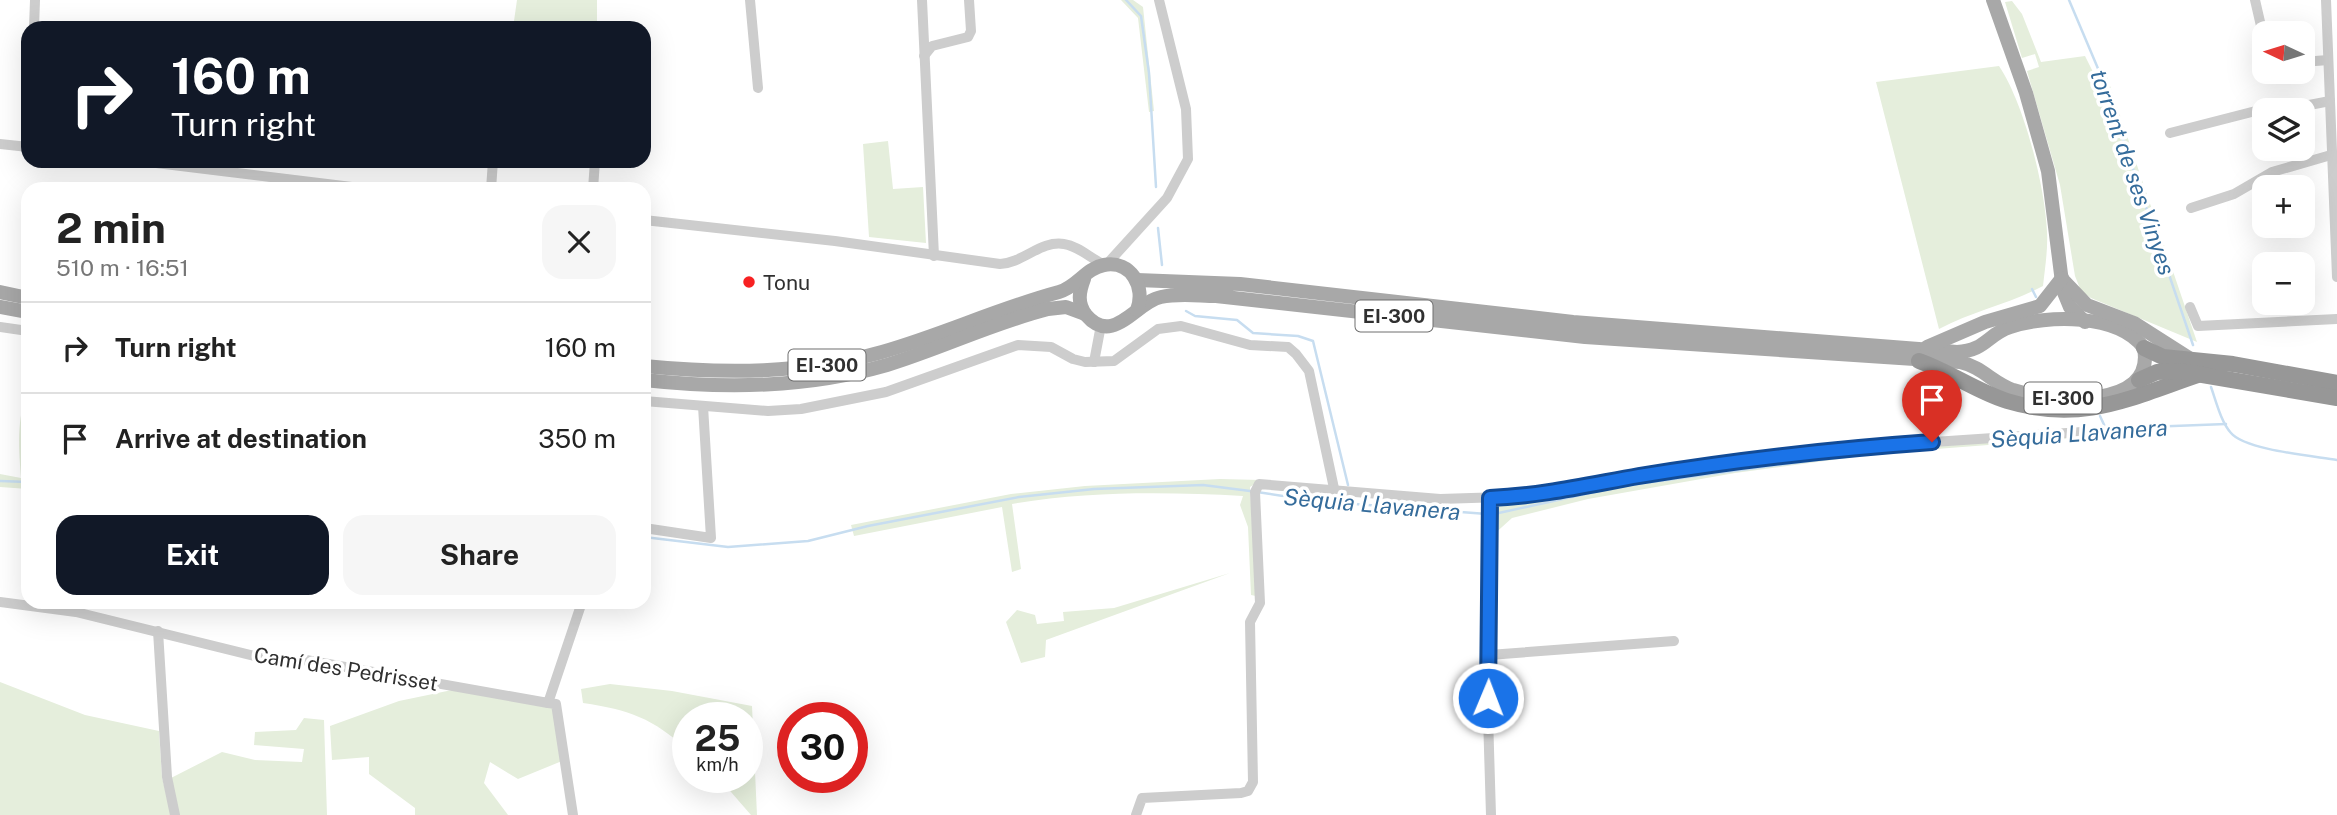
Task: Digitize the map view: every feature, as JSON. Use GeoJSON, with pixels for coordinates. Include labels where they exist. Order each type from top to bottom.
{"type":"FeatureCollection","features":[{"type":"Feature","properties":{"kind":"highway","name":"EI-300"},"geometry":{"type":"LineString","coordinates":[[2144,348],[2163,358],[2293,373],[2337,383]]}},
{"type":"Feature","properties":{"kind":"highway","name":"EI-300"},"geometry":{"type":"LineString","coordinates":[[1919,355],[2009,401],[2059,409],[2124,402],[2201,374]]}},
{"type":"Feature","properties":{"kind":"highway","name":"EI-300"},"geometry":{"type":"LineString","coordinates":[[2139,380],[2167,371],[2201,374],[2337,398]]}},
{"type":"Feature","properties":{"kind":"main road"},"geometry":{"type":"LineString","coordinates":[[1993,0],[2026,93],[2048,171],[2062,278],[2070,307],[2085,322]]}},
{"type":"Feature","properties":{"kind":"main road","name":"EI-300"},"geometry":{"type":"LineString","coordinates":[[651,366],[762,372],[824,365],[904,345],[1018,302],[1063,291],[1106,265],[1132,274],[1573,322],[1919,355],[1961,362],[1989,374],[1999,384],[2017,391],[2065,398],[2113,393],[2132,386],[2139,380]]}},
{"type":"Feature","properties":{"kind":"main road"},"geometry":{"type":"LineString","coordinates":[[1132,274],[1140,293],[1137,310]]}},
{"type":"Feature","properties":{"kind":"main road"},"geometry":{"type":"LineString","coordinates":[[1085,277],[1079,295],[1086,314]]}},
{"type":"Feature","properties":{"kind":"main road"},"geometry":{"type":"LineString","coordinates":[[2038,321],[2057,300],[2062,278]]}},
{"type":"Feature","properties":{"kind":"main road"},"geometry":{"type":"LineString","coordinates":[[1919,355],[1985,323],[2039,306],[2062,278]]}},
{"type":"Feature","properties":{"kind":"main road"},"geometry":{"type":"LineString","coordinates":[[2062,278],[2087,305],[2134,323],[2192,360]]}},
{"type":"Feature","properties":{"kind":"main road"},"geometry":{"type":"LineString","coordinates":[[0,292],[21,296]]}},
{"type":"Feature","properties":{"kind":"main road","name":"EI-300"},"geometry":{"type":"LineString","coordinates":[[651,380],[733,386],[827,379],[898,361],[1048,309],[1066,307],[1086,314],[1101,325],[1123,323],[1137,310],[1161,297],[1216,296],[1585,337],[1919,355],[1966,352],[1989,343],[2008,328],[2038,321],[2085,322],[2129,333],[2144,348]]}},
{"type":"Feature","properties":{"kind":"main road"},"geometry":{"type":"LineString","coordinates":[[0,307],[21,311]]}},
{"type":"Feature","properties":{"kind":"main road"},"geometry":{"type":"LineString","coordinates":[[1989,343],[1985,358],[1989,374]]}},
{"type":"Feature","properties":{"kind":"main road"},"geometry":{"type":"LineString","coordinates":[[2139,380],[2146,363],[2144,348]]}},
{"type":"Feature","properties":{"kind":"street"},"geometry":{"type":"LineString","coordinates":[[34,21],[36,0]]}},
{"type":"Feature","properties":{"kind":"street"},"geometry":{"type":"LineString","coordinates":[[750,0],[758,88]]}},
{"type":"Feature","properties":{"kind":"street"},"geometry":{"type":"LineString","coordinates":[[922,0],[934,256]]}},
{"type":"Feature","properties":{"kind":"street"},"geometry":{"type":"LineString","coordinates":[[924,56],[932,46],[968,37],[971,31],[969,0]]}},
{"type":"Feature","properties":{"kind":"street"},"geometry":{"type":"LineString","coordinates":[[651,221],[1008,263],[1057,244],[1072,246],[1106,265],[1167,198],[1188,159],[1186,109],[1159,0]]}},
{"type":"Feature","properties":{"kind":"street"},"geometry":{"type":"LineString","coordinates":[[2255,0],[2260,21]]}},
{"type":"Feature","properties":{"kind":"street"},"geometry":{"type":"LineString","coordinates":[[2326,0],[2337,277]]}},
{"type":"Feature","properties":{"kind":"street"},"geometry":{"type":"LineString","coordinates":[[2315,61],[2328,60]]}},
{"type":"Feature","properties":{"kind":"street"},"geometry":{"type":"LineString","coordinates":[[2169,133],[2279,105],[2299,107],[2330,101]]}},
{"type":"Feature","properties":{"kind":"street"},"geometry":{"type":"LineString","coordinates":[[0,144],[21,146]]}},
{"type":"Feature","properties":{"kind":"street"},"geometry":{"type":"LineString","coordinates":[[2191,208],[2234,194],[2272,172],[2333,147]]}},
{"type":"Feature","properties":{"kind":"street"},"geometry":{"type":"LineString","coordinates":[[197,168],[311,182]]}},
{"type":"Feature","properties":{"kind":"street"},"geometry":{"type":"LineString","coordinates":[[1125,243],[1132,274]]}},
{"type":"Feature","properties":{"kind":"street"},"geometry":{"type":"LineString","coordinates":[[1084,253],[1085,277]]}},
{"type":"Feature","properties":{"kind":"street"},"geometry":{"type":"LineString","coordinates":[[2190,307],[2198,326],[2337,318]]}},
{"type":"Feature","properties":{"kind":"street"},"geometry":{"type":"LineString","coordinates":[[1094,362],[1101,325]]}},
{"type":"Feature","properties":{"kind":"street"},"geometry":{"type":"LineString","coordinates":[[651,402],[768,411],[825,406],[886,392],[1017,345],[1051,347],[1073,359],[1094,362],[1122,358],[1142,339],[1169,326],[1194,328],[1217,338],[1250,345],[1288,347],[1309,371],[1335,493]]}},
{"type":"Feature","properties":{"kind":"street"},"geometry":{"type":"LineString","coordinates":[[0,327],[21,330]]}},
{"type":"Feature","properties":{"kind":"street"},"geometry":{"type":"LineString","coordinates":[[651,529],[711,538],[703,406]]}},
{"type":"Feature","properties":{"kind":"street"},"geometry":{"type":"LineString","coordinates":[[1136,815],[1142,798],[1248,791],[1253,782],[1250,622],[1260,603],[1255,492],[1259,484],[1335,493],[1440,499],[1532,496],[1637,477],[1859,447],[2082,432]]}},
{"type":"Feature","properties":{"kind":"street"},"geometry":{"type":"LineString","coordinates":[[1490,498],[1491,815]]}},
{"type":"Feature","properties":{"kind":"street","name":"Camí des Pedrisset"},"geometry":{"type":"LineString","coordinates":[[0,602],[21,605]]}},
{"type":"Feature","properties":{"kind":"street","name":"Camí des Pedrisset"},"geometry":{"type":"LineString","coordinates":[[53,609],[158,631],[283,663],[306,660],[548,702]]}},
{"type":"Feature","properties":{"kind":"street"},"geometry":{"type":"LineString","coordinates":[[573,815],[556,704],[548,702],[580,609]]}},
{"type":"Feature","properties":{"kind":"street"},"geometry":{"type":"LineString","coordinates":[[158,631],[167,777],[175,815]]}},
{"type":"Feature","properties":{"kind":"street"},"geometry":{"type":"LineString","coordinates":[[1489,655],[1674,641]]}},
{"type":"Feature","properties":{"kind":"green space"},"geometry":{"type":"Polygon","coordinates":[[[517,0],[597,0],[597,21],[514,21],[517,0]]]}},
{"type":"Feature","properties":{"kind":"green space"},"geometry":{"type":"Polygon","coordinates":[[[1121,0],[1133,0],[1143,7],[1154,111],[1149,112],[1138,18],[1121,0]]]}},
{"type":"Feature","properties":{"kind":"green space"},"geometry":{"type":"Polygon","coordinates":[[[2012,1],[2022,14],[2041,62],[2085,56],[2097,80],[2107,77],[2197,342],[2091,298],[2081,291],[2075,276],[2060,185],[2027,71],[2039,67],[2035,54],[2022,58],[2005,2],[2012,1]]]}},
{"type":"Feature","properties":{"kind":"green space"},"geometry":{"type":"Polygon","coordinates":[[[1999,66],[2017,101],[2038,169],[2047,238],[2043,286],[1939,329],[1876,82],[1999,66]]]}},
{"type":"Feature","properties":{"kind":"green space"},"geometry":{"type":"Polygon","coordinates":[[[888,141],[893,189],[923,187],[926,243],[869,237],[863,144],[888,141]]]}},
{"type":"Feature","properties":{"kind":"green space"},"geometry":{"type":"Polygon","coordinates":[[[21,418],[21,478],[19,446],[21,418]]]}},
{"type":"Feature","properties":{"kind":"green space"},"geometry":{"type":"Polygon","coordinates":[[[2079,438],[1884,453],[1735,473],[1588,499],[1512,518],[1492,536],[1493,501],[1859,450],[1975,441],[2079,438]]]}},
{"type":"Feature","properties":{"kind":"green space"},"geometry":{"type":"Polygon","coordinates":[[[0,474],[21,478],[21,488],[0,487],[0,474]]]}},
{"type":"Feature","properties":{"kind":"green space"},"geometry":{"type":"Polygon","coordinates":[[[1220,479],[1261,480],[1250,487],[1256,596],[1251,595],[1248,527],[1240,505],[1243,496],[1128,494],[1012,504],[1021,569],[1012,572],[1002,507],[854,536],[851,525],[1011,494],[1085,486],[1220,479]]]}},
{"type":"Feature","properties":{"kind":"green space"},"geometry":{"type":"Polygon","coordinates":[[[1230,573],[1046,640],[1045,657],[1021,663],[1006,622],[1017,610],[1035,615],[1037,624],[1064,621],[1063,612],[1114,608],[1230,573]]]}},
{"type":"Feature","properties":{"kind":"green space"},"geometry":{"type":"Polygon","coordinates":[[[0,682],[85,715],[159,731],[162,777],[171,815],[0,815],[0,682]]]}},
{"type":"Feature","properties":{"kind":"green space"},"geometry":{"type":"Polygon","coordinates":[[[610,684],[672,691],[731,702],[672,702],[672,737],[640,717],[583,703],[581,689],[610,684]]]}},
{"type":"Feature","properties":{"kind":"green space"},"geometry":{"type":"Polygon","coordinates":[[[452,690],[553,707],[562,761],[518,779],[490,762],[484,783],[508,815],[415,815],[415,808],[369,774],[369,757],[332,760],[330,726],[399,701],[452,690]]]}},
{"type":"Feature","properties":{"kind":"green space"},"geometry":{"type":"Polygon","coordinates":[[[304,718],[324,720],[327,815],[178,815],[171,778],[222,752],[255,760],[302,762],[304,749],[254,745],[255,732],[296,730],[304,718]]]}},
{"type":"Feature","properties":{"kind":"green space"},"geometry":{"type":"Polygon","coordinates":[[[732,793],[756,793],[757,815],[751,815],[732,793]]]}},
{"type":"Feature","properties":{"kind":"waterway"},"geometry":{"type":"LineString","coordinates":[[1126,0],[1141,16],[1149,73],[1156,187]]}},
{"type":"Feature","properties":{"kind":"waterway","name":"torrent de ses Vinyes"},"geometry":{"type":"LineString","coordinates":[[2069,0],[2102,78],[2193,345]]}},
{"type":"Feature","properties":{"kind":"waterway"},"geometry":{"type":"LineString","coordinates":[[1158,228],[1162,265]]}},
{"type":"Feature","properties":{"kind":"waterway"},"geometry":{"type":"LineString","coordinates":[[2032,289],[2036,297]]}},
{"type":"Feature","properties":{"kind":"waterway"},"geometry":{"type":"LineString","coordinates":[[1186,311],[1195,316],[1237,320],[1253,333],[1298,336],[1313,341],[1348,485]]}},
{"type":"Feature","properties":{"kind":"waterway","name":"torrent de ses Vinyes"},"geometry":{"type":"LineString","coordinates":[[2211,387],[2224,423],[2239,439],[2265,448],[2337,460]]}},
{"type":"Feature","properties":{"kind":"waterway"},"geometry":{"type":"LineString","coordinates":[[2100,416],[2106,429]]}},
{"type":"Feature","properties":{"kind":"waterway","name":"Sèquia Llavanera"},"geometry":{"type":"LineString","coordinates":[[2086,434],[2121,428],[2226,424]]}},
{"type":"Feature","properties":{"kind":"waterway","name":"Sèquia Llavanera"},"geometry":{"type":"LineString","coordinates":[[1494,514],[1622,486],[1891,450]]}},
{"type":"Feature","properties":{"kind":"waterway","name":"Sèquia Llavanera"},"geometry":{"type":"LineString","coordinates":[[0,481],[21,482]]}},
{"type":"Feature","properties":{"kind":"waterway","name":"Sèquia Llavanera"},"geometry":{"type":"LineString","coordinates":[[651,538],[728,547],[808,541],[868,526],[1019,497],[1094,489],[1203,485],[1250,491]]}},
{"type":"Feature","properties":{"kind":"waterway","name":"Sèquia Llavanera"},"geometry":{"type":"LineString","coordinates":[[1257,492],[1315,501],[1487,514]]}},
{"type":"Feature","properties":{"kind":"place","name":"Tonu"},"geometry":{"type":"Point","coordinates":[749,282]}},
{"type":"Feature","properties":{"kind":"route"},"geometry":{"type":"LineString","coordinates":[[1488,698],[1490,498],[1532,496],[1747,461],[1859,447],[1932,442]]}}]}
